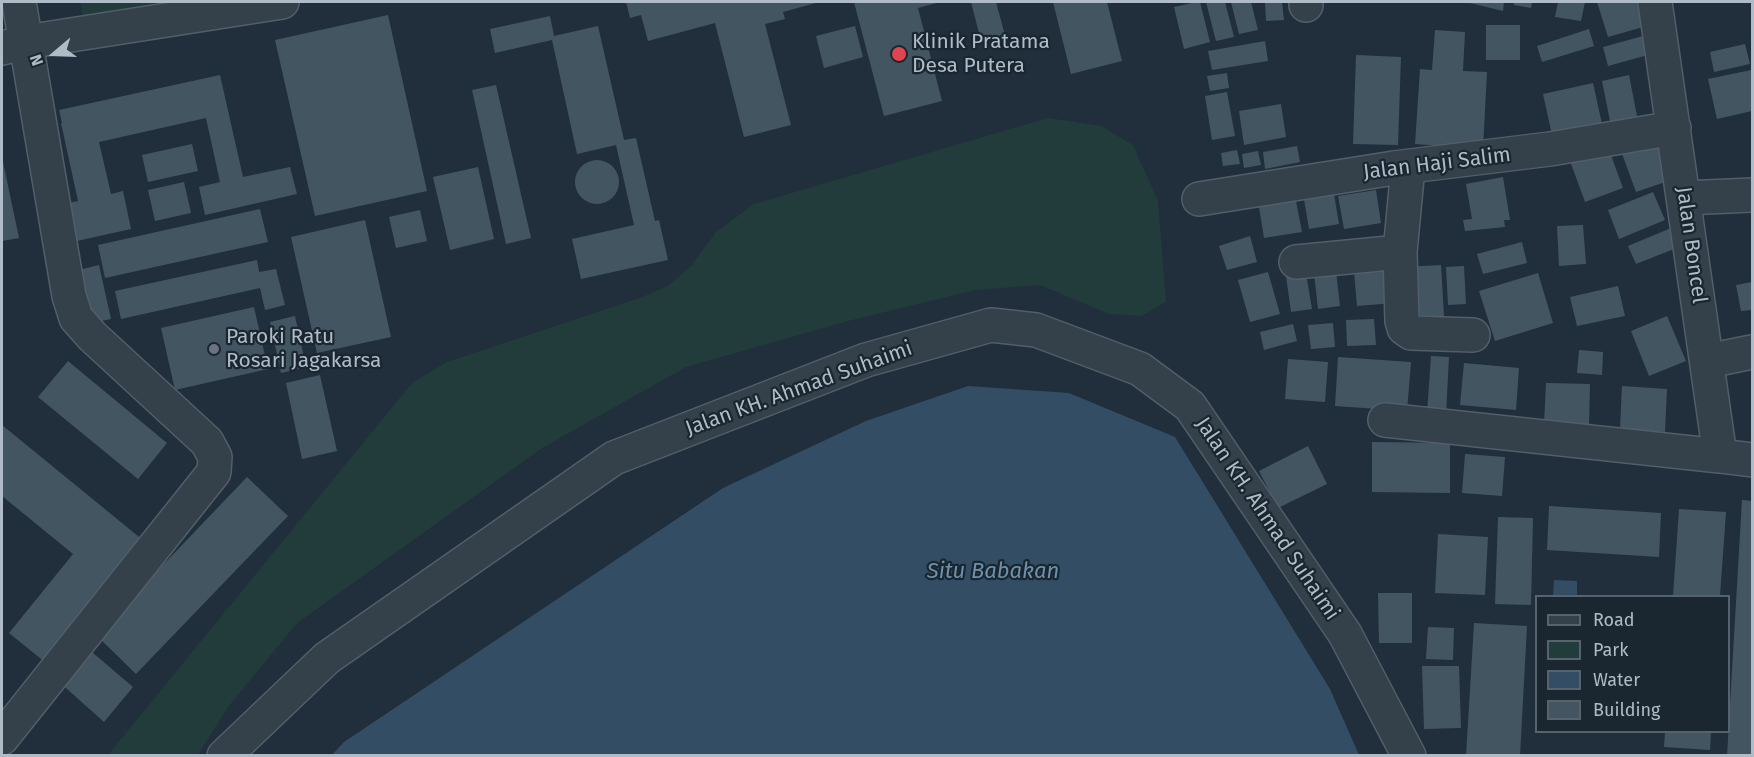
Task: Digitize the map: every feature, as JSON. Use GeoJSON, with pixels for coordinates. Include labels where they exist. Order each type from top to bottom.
{"type":"FeatureCollection","features":[{"type":"Feature","properties":{"kind":"street"},"geometry":{"type":"LineString","coordinates":[[2,738],[214,472],[215,457],[207,442],[92,336],[76,318],[69,296],[14,45],[20,2]]}},
{"type":"Feature","properties":{"kind":"street"},"geometry":{"type":"LineString","coordinates":[[14,45],[282,2]]}},
{"type":"Feature","properties":{"kind":"street","name":"Jalan Boncel"},"geometry":{"type":"LineString","coordinates":[[1655,2],[1720,456]]}},
{"type":"Feature","properties":{"kind":"street","name":"Jalan Haji Salim"},"geometry":{"type":"LineString","coordinates":[[1199,200],[1394,168],[1550,149],[1674,128]]}},
{"type":"Feature","properties":{"kind":"street"},"geometry":{"type":"LineString","coordinates":[[1407,167],[1400,252],[1404,328],[1411,333],[1473,335]]}},
{"type":"Feature","properties":{"kind":"street"},"geometry":{"type":"LineString","coordinates":[[1684,198],[1752,195]]}},
{"type":"Feature","properties":{"kind":"street"},"geometry":{"type":"LineString","coordinates":[[1296,261],[1400,252]]}},
{"type":"Feature","properties":{"kind":"street","name":"Jalan KH. Ahmad Suhaimi"},"geometry":{"type":"LineString","coordinates":[[224,756],[327,658],[614,458],[866,360],[991,325],[1036,330],[1140,369],[1190,406],[1345,634],[1409,756]]}},
{"type":"Feature","properties":{"kind":"street"},"geometry":{"type":"LineString","coordinates":[[1708,361],[1752,352]]}},
{"type":"Feature","properties":{"kind":"street"},"geometry":{"type":"LineString","coordinates":[[1385,420],[1752,460]]}},
{"type":"Feature","properties":{"kind":"green space"},"geometry":{"type":"Polygon","coordinates":[[[80,2],[160,2],[83,16],[80,2]]]}},
{"type":"Feature","properties":{"kind":"green space"},"geometry":{"type":"Polygon","coordinates":[[[1048,118],[1101,126],[1133,145],[1158,201],[1166,302],[1141,316],[1109,314],[1040,285],[975,290],[848,321],[686,367],[542,448],[297,623],[228,707],[198,755],[108,755],[412,383],[447,362],[640,298],[668,286],[691,266],[716,232],[754,204],[1048,118]]]}},
{"type":"Feature","properties":{"kind":"water","name":"Situ Babakan"},"geometry":{"type":"Polygon","coordinates":[[[968,386],[1069,393],[1175,437],[1330,689],[1359,755],[332,755],[344,742],[723,488],[866,421],[968,386]]]}},
{"type":"Feature","properties":{"kind":"water"},"geometry":{"type":"Polygon","coordinates":[[[1554,580],[1577,581],[1577,595],[1553,595],[1554,580]]]}},
{"type":"Feature","properties":{"kind":"building"},"geometry":{"type":"Polygon","coordinates":[[[626,2],[819,2],[783,12],[785,19],[765,24],[791,125],[744,137],[715,23],[648,41],[641,15],[630,18],[626,2]]]}},
{"type":"Feature","properties":{"kind":"building","name":"Klinik Pratama Desa Putera"},"geometry":{"type":"Polygon","coordinates":[[[854,2],[940,2],[918,8],[942,101],[884,116],[854,2]]]}},
{"type":"Feature","properties":{"kind":"building"},"geometry":{"type":"Polygon","coordinates":[[[971,2],[996,2],[1005,35],[981,41],[971,2]]]}},
{"type":"Feature","properties":{"kind":"building"},"geometry":{"type":"Polygon","coordinates":[[[1053,2],[1107,2],[1122,61],[1071,74],[1053,2]]]}},
{"type":"Feature","properties":{"kind":"building"},"geometry":{"type":"Polygon","coordinates":[[[1200,2],[1210,42],[1184,49],[1174,7],[1200,2]]]}},
{"type":"Feature","properties":{"kind":"building"},"geometry":{"type":"Polygon","coordinates":[[[1206,2],[1225,2],[1234,37],[1216,41],[1206,2]]]}},
{"type":"Feature","properties":{"kind":"building"},"geometry":{"type":"Polygon","coordinates":[[[1231,2],[1251,2],[1258,30],[1239,34],[1231,2]]]}},
{"type":"Feature","properties":{"kind":"building"},"geometry":{"type":"Polygon","coordinates":[[[1265,2],[1282,2],[1284,20],[1266,21],[1265,2]]]}},
{"type":"Feature","properties":{"kind":"building"},"geometry":{"type":"Polygon","coordinates":[[[1466,2],[1504,2],[1503,11],[1466,2]]]}},
{"type":"Feature","properties":{"kind":"building"},"geometry":{"type":"Polygon","coordinates":[[[1514,2],[1532,2],[1531,8],[1514,5],[1514,2]]]}},
{"type":"Feature","properties":{"kind":"building"},"geometry":{"type":"Polygon","coordinates":[[[1558,2],[1585,2],[1581,21],[1555,17],[1558,2]]]}},
{"type":"Feature","properties":{"kind":"building"},"geometry":{"type":"Polygon","coordinates":[[[1597,2],[1643,2],[1650,25],[1608,37],[1597,2]]]}},
{"type":"Feature","properties":{"kind":"building"},"geometry":{"type":"Polygon","coordinates":[[[388,15],[427,191],[315,216],[275,40],[388,15]]]}},
{"type":"Feature","properties":{"kind":"building"},"geometry":{"type":"Polygon","coordinates":[[[550,16],[554,36],[598,26],[624,140],[636,138],[655,221],[659,220],[668,260],[581,279],[572,239],[634,225],[616,145],[577,154],[552,40],[495,53],[490,29],[550,16]]]}},
{"type":"Feature","properties":{"kind":"building"},"geometry":{"type":"Polygon","coordinates":[[[1486,25],[1520,25],[1520,60],[1486,60],[1486,25]]]}},
{"type":"Feature","properties":{"kind":"building"},"geometry":{"type":"Polygon","coordinates":[[[855,26],[863,57],[824,68],[816,36],[855,26]]]}},
{"type":"Feature","properties":{"kind":"building"},"geometry":{"type":"Polygon","coordinates":[[[1589,29],[1594,46],[1542,62],[1537,46],[1589,29]]]}},
{"type":"Feature","properties":{"kind":"building"},"geometry":{"type":"Polygon","coordinates":[[[1435,30],[1465,32],[1463,71],[1487,72],[1483,149],[1415,144],[1420,69],[1432,70],[1435,30]]]}},
{"type":"Feature","properties":{"kind":"building"},"geometry":{"type":"Polygon","coordinates":[[[1650,34],[1655,53],[1608,66],[1603,47],[1650,34]]]}},
{"type":"Feature","properties":{"kind":"building"},"geometry":{"type":"Polygon","coordinates":[[[1265,41],[1268,61],[1212,70],[1208,51],[1265,41]]]}},
{"type":"Feature","properties":{"kind":"building"},"geometry":{"type":"Polygon","coordinates":[[[1745,44],[1750,64],[1714,72],[1710,52],[1745,44]]]}},
{"type":"Feature","properties":{"kind":"building"},"geometry":{"type":"Polygon","coordinates":[[[1356,55],[1401,57],[1398,145],[1353,144],[1356,55]]]}},
{"type":"Feature","properties":{"kind":"building"},"geometry":{"type":"Polygon","coordinates":[[[1751,70],[1752,111],[1717,119],[1708,79],[1751,70]]]}},
{"type":"Feature","properties":{"kind":"building"},"geometry":{"type":"Polygon","coordinates":[[[1227,73],[1229,88],[1210,91],[1207,76],[1227,73]]]}},
{"type":"Feature","properties":{"kind":"building"},"geometry":{"type":"Polygon","coordinates":[[[220,75],[243,177],[290,167],[297,194],[205,215],[199,187],[220,182],[206,118],[99,142],[111,194],[123,191],[131,229],[68,243],[59,205],[78,201],[59,110],[220,75]]]}},
{"type":"Feature","properties":{"kind":"building"},"geometry":{"type":"Polygon","coordinates":[[[1629,75],[1638,121],[1611,126],[1602,81],[1629,75]]]}},
{"type":"Feature","properties":{"kind":"building"},"geometry":{"type":"Polygon","coordinates":[[[1593,83],[1602,124],[1552,135],[1543,94],[1593,83]]]}},
{"type":"Feature","properties":{"kind":"building"},"geometry":{"type":"Polygon","coordinates":[[[496,85],[531,238],[506,244],[472,90],[496,85]]]}},
{"type":"Feature","properties":{"kind":"building"},"geometry":{"type":"Polygon","coordinates":[[[1227,92],[1235,136],[1212,140],[1205,96],[1227,92]]]}},
{"type":"Feature","properties":{"kind":"building"},"geometry":{"type":"Polygon","coordinates":[[[1281,104],[1286,137],[1244,145],[1239,111],[1281,104]]]}},
{"type":"Feature","properties":{"kind":"building"},"geometry":{"type":"Polygon","coordinates":[[[1659,137],[1674,179],[1636,192],[1621,151],[1659,137]]]}},
{"type":"Feature","properties":{"kind":"building"},"geometry":{"type":"Polygon","coordinates":[[[192,144],[198,171],[148,182],[142,155],[192,144]]]}},
{"type":"Feature","properties":{"kind":"building"},"geometry":{"type":"Polygon","coordinates":[[[1297,146],[1300,162],[1265,169],[1263,152],[1297,146]]]}},
{"type":"Feature","properties":{"kind":"building"},"geometry":{"type":"Polygon","coordinates":[[[1608,147],[1623,188],[1585,202],[1570,161],[1608,147]]]}},
{"type":"Feature","properties":{"kind":"building"},"geometry":{"type":"Polygon","coordinates":[[[1237,150],[1240,164],[1223,166],[1221,153],[1237,150]]]}},
{"type":"Feature","properties":{"kind":"building"},"geometry":{"type":"Polygon","coordinates":[[[1258,151],[1261,165],[1244,168],[1242,154],[1258,151]]]}},
{"type":"Feature","properties":{"kind":"building"},"geometry":{"type":"Polygon","coordinates":[[[2,157],[19,238],[2,241],[2,157]]]}},
{"type":"Feature","properties":{"kind":"building"},"geometry":{"type":"Polygon","coordinates":[[[597,160],[612,167],[619,182],[612,197],[597,204],[582,197],[575,182],[582,167],[597,160]]]}},
{"type":"Feature","properties":{"kind":"building"},"geometry":{"type":"Polygon","coordinates":[[[478,167],[494,239],[450,250],[433,177],[478,167]]]}},
{"type":"Feature","properties":{"kind":"building"},"geometry":{"type":"Polygon","coordinates":[[[1503,177],[1510,220],[1504,220],[1505,227],[1465,231],[1463,220],[1472,219],[1466,184],[1503,177]]]}},
{"type":"Feature","properties":{"kind":"building"},"geometry":{"type":"Polygon","coordinates":[[[184,182],[191,213],[155,221],[148,190],[184,182]]]}},
{"type":"Feature","properties":{"kind":"building"},"geometry":{"type":"Polygon","coordinates":[[[1376,190],[1381,223],[1344,229],[1338,196],[1376,190]]]}},
{"type":"Feature","properties":{"kind":"building"},"geometry":{"type":"Polygon","coordinates":[[[1653,192],[1665,220],[1619,239],[1608,210],[1653,192]]]}},
{"type":"Feature","properties":{"kind":"building"},"geometry":{"type":"Polygon","coordinates":[[[1334,194],[1339,224],[1309,229],[1304,199],[1334,194]]]}},
{"type":"Feature","properties":{"kind":"building"},"geometry":{"type":"Polygon","coordinates":[[[1296,201],[1302,232],[1264,238],[1259,207],[1296,201]]]}},
{"type":"Feature","properties":{"kind":"building"},"geometry":{"type":"Polygon","coordinates":[[[260,209],[268,242],[105,278],[98,245],[260,209]]]}},
{"type":"Feature","properties":{"kind":"building"},"geometry":{"type":"Polygon","coordinates":[[[420,210],[427,241],[396,248],[389,217],[420,210]]]}},
{"type":"Feature","properties":{"kind":"building"},"geometry":{"type":"Polygon","coordinates":[[[365,220],[391,337],[317,353],[291,237],[365,220]]]}},
{"type":"Feature","properties":{"kind":"building"},"geometry":{"type":"Polygon","coordinates":[[[1583,225],[1586,264],[1559,266],[1557,226],[1583,225]]]}},
{"type":"Feature","properties":{"kind":"building"},"geometry":{"type":"Polygon","coordinates":[[[1671,228],[1679,247],[1636,264],[1628,246],[1671,228]]]}},
{"type":"Feature","properties":{"kind":"building"},"geometry":{"type":"Polygon","coordinates":[[[1250,236],[1257,262],[1227,270],[1219,246],[1250,236]]]}},
{"type":"Feature","properties":{"kind":"building"},"geometry":{"type":"Polygon","coordinates":[[[1522,242],[1527,263],[1483,274],[1477,254],[1522,242]]]}},
{"type":"Feature","properties":{"kind":"building"},"geometry":{"type":"Polygon","coordinates":[[[257,260],[259,272],[276,269],[285,305],[265,310],[260,288],[121,319],[115,291],[257,260]]]}},
{"type":"Feature","properties":{"kind":"building"},"geometry":{"type":"Polygon","coordinates":[[[99,265],[111,319],[82,325],[71,272],[99,265]]]}},
{"type":"Feature","properties":{"kind":"building"},"geometry":{"type":"Polygon","coordinates":[[[1441,265],[1444,316],[1406,318],[1403,267],[1441,265]]]}},
{"type":"Feature","properties":{"kind":"building"},"geometry":{"type":"Polygon","coordinates":[[[1464,266],[1466,304],[1448,305],[1446,267],[1464,266]]]}},
{"type":"Feature","properties":{"kind":"building"},"geometry":{"type":"Polygon","coordinates":[[[1392,269],[1394,303],[1357,306],[1354,271],[1392,269]]]}},
{"type":"Feature","properties":{"kind":"building"},"geometry":{"type":"Polygon","coordinates":[[[1336,271],[1340,306],[1318,309],[1314,273],[1336,271]]]}},
{"type":"Feature","properties":{"kind":"building"},"geometry":{"type":"Polygon","coordinates":[[[1268,272],[1280,314],[1250,322],[1238,280],[1268,272]]]}},
{"type":"Feature","properties":{"kind":"building"},"geometry":{"type":"Polygon","coordinates":[[[1306,273],[1312,309],[1291,312],[1286,276],[1306,273]]]}},
{"type":"Feature","properties":{"kind":"building"},"geometry":{"type":"Polygon","coordinates":[[[1538,273],[1553,323],[1495,341],[1479,291],[1538,273]]]}},
{"type":"Feature","properties":{"kind":"building"},"geometry":{"type":"Polygon","coordinates":[[[1752,282],[1752,310],[1741,311],[1736,285],[1752,282]]]}},
{"type":"Feature","properties":{"kind":"building"},"geometry":{"type":"Polygon","coordinates":[[[1618,286],[1625,316],[1577,326],[1570,297],[1618,286]]]}},
{"type":"Feature","properties":{"kind":"building","name":"Paroki Ratu Rosari Jagakarsa"},"geometry":{"type":"Polygon","coordinates":[[[254,307],[268,369],[175,390],[161,328],[254,307]]]}},
{"type":"Feature","properties":{"kind":"building"},"geometry":{"type":"Polygon","coordinates":[[[295,316],[306,367],[281,373],[270,322],[295,316]]]}},
{"type":"Feature","properties":{"kind":"building"},"geometry":{"type":"Polygon","coordinates":[[[1667,316],[1686,361],[1649,376],[1631,331],[1667,316]]]}},
{"type":"Feature","properties":{"kind":"building"},"geometry":{"type":"Polygon","coordinates":[[[1374,319],[1376,345],[1347,346],[1346,320],[1374,319]]]}},
{"type":"Feature","properties":{"kind":"building"},"geometry":{"type":"Polygon","coordinates":[[[1333,323],[1335,347],[1311,349],[1308,325],[1333,323]]]}},
{"type":"Feature","properties":{"kind":"building"},"geometry":{"type":"Polygon","coordinates":[[[1293,324],[1297,341],[1264,350],[1260,332],[1293,324]]]}},
{"type":"Feature","properties":{"kind":"building"},"geometry":{"type":"Polygon","coordinates":[[[1579,350],[1603,352],[1602,375],[1577,373],[1579,350]]]}},
{"type":"Feature","properties":{"kind":"building"},"geometry":{"type":"Polygon","coordinates":[[[1431,356],[1449,357],[1446,415],[1427,413],[1431,356]]]}},
{"type":"Feature","properties":{"kind":"building"},"geometry":{"type":"Polygon","coordinates":[[[1338,357],[1411,362],[1407,411],[1335,406],[1338,357]]]}},
{"type":"Feature","properties":{"kind":"building"},"geometry":{"type":"Polygon","coordinates":[[[1288,359],[1328,362],[1325,402],[1285,399],[1288,359]]]}},
{"type":"Feature","properties":{"kind":"building"},"geometry":{"type":"Polygon","coordinates":[[[68,361],[167,443],[138,479],[38,397],[68,361]]]}},
{"type":"Feature","properties":{"kind":"building"},"geometry":{"type":"Polygon","coordinates":[[[1464,363],[1519,368],[1516,410],[1460,405],[1464,363]]]}},
{"type":"Feature","properties":{"kind":"building"},"geometry":{"type":"Polygon","coordinates":[[[320,375],[337,451],[302,459],[286,383],[320,375]]]}},
{"type":"Feature","properties":{"kind":"building"},"geometry":{"type":"Polygon","coordinates":[[[1546,383],[1590,384],[1589,425],[1544,423],[1546,383]]]}},
{"type":"Feature","properties":{"kind":"building"},"geometry":{"type":"Polygon","coordinates":[[[1622,386],[1667,389],[1665,432],[1620,429],[1622,386]]]}},
{"type":"Feature","properties":{"kind":"building"},"geometry":{"type":"Polygon","coordinates":[[[2,425],[144,541],[51,667],[9,633],[73,554],[2,496],[2,425]]]}},
{"type":"Feature","properties":{"kind":"building"},"geometry":{"type":"Polygon","coordinates":[[[1372,442],[1450,443],[1450,493],[1372,492],[1372,442]]]}},
{"type":"Feature","properties":{"kind":"building"},"geometry":{"type":"Polygon","coordinates":[[[1308,446],[1327,484],[1278,508],[1259,471],[1308,446]]]}},
{"type":"Feature","properties":{"kind":"building"},"geometry":{"type":"Polygon","coordinates":[[[1465,454],[1505,457],[1502,496],[1462,493],[1465,454]]]}},
{"type":"Feature","properties":{"kind":"building"},"geometry":{"type":"Polygon","coordinates":[[[247,477],[288,516],[136,674],[96,635],[247,477]]]}},
{"type":"Feature","properties":{"kind":"building"},"geometry":{"type":"Polygon","coordinates":[[[1742,500],[1752,501],[1752,756],[1727,756],[1742,500]]]}},
{"type":"Feature","properties":{"kind":"building"},"geometry":{"type":"Polygon","coordinates":[[[1549,506],[1661,513],[1659,557],[1547,550],[1549,506]]]}},
{"type":"Feature","properties":{"kind":"building"},"geometry":{"type":"Polygon","coordinates":[[[1679,509],[1726,512],[1720,595],[1673,595],[1679,509]]]}},
{"type":"Feature","properties":{"kind":"building"},"geometry":{"type":"Polygon","coordinates":[[[1498,517],[1533,518],[1531,605],[1495,604],[1498,517]]]}},
{"type":"Feature","properties":{"kind":"building"},"geometry":{"type":"Polygon","coordinates":[[[1438,534],[1488,537],[1485,595],[1435,593],[1438,534]]]}},
{"type":"Feature","properties":{"kind":"building"},"geometry":{"type":"Polygon","coordinates":[[[1378,593],[1412,593],[1412,643],[1379,643],[1378,593]]]}},
{"type":"Feature","properties":{"kind":"building"},"geometry":{"type":"Polygon","coordinates":[[[1474,623],[1527,626],[1520,756],[1466,756],[1474,623]]]}},
{"type":"Feature","properties":{"kind":"building"},"geometry":{"type":"Polygon","coordinates":[[[1428,627],[1454,628],[1453,660],[1426,659],[1428,627]]]}},
{"type":"Feature","properties":{"kind":"building"},"geometry":{"type":"Polygon","coordinates":[[[86,647],[133,687],[104,722],[57,680],[86,647]]]}},
{"type":"Feature","properties":{"kind":"building"},"geometry":{"type":"Polygon","coordinates":[[[1422,666],[1459,666],[1461,728],[1424,729],[1422,666]]]}},
{"type":"Feature","properties":{"kind":"building"},"geometry":{"type":"Polygon","coordinates":[[[1665,733],[1711,733],[1710,750],[1664,747],[1665,733]]]}},
{"type":"Feature","properties":{"kind":"place","name":"Klinik Pratama Desa Putera"},"geometry":{"type":"Point","coordinates":[899,54]}},
{"type":"Feature","properties":{"kind":"place","name":"Paroki Ratu Rosari Jagakarsa"},"geometry":{"type":"Point","coordinates":[214,349]}}]}
